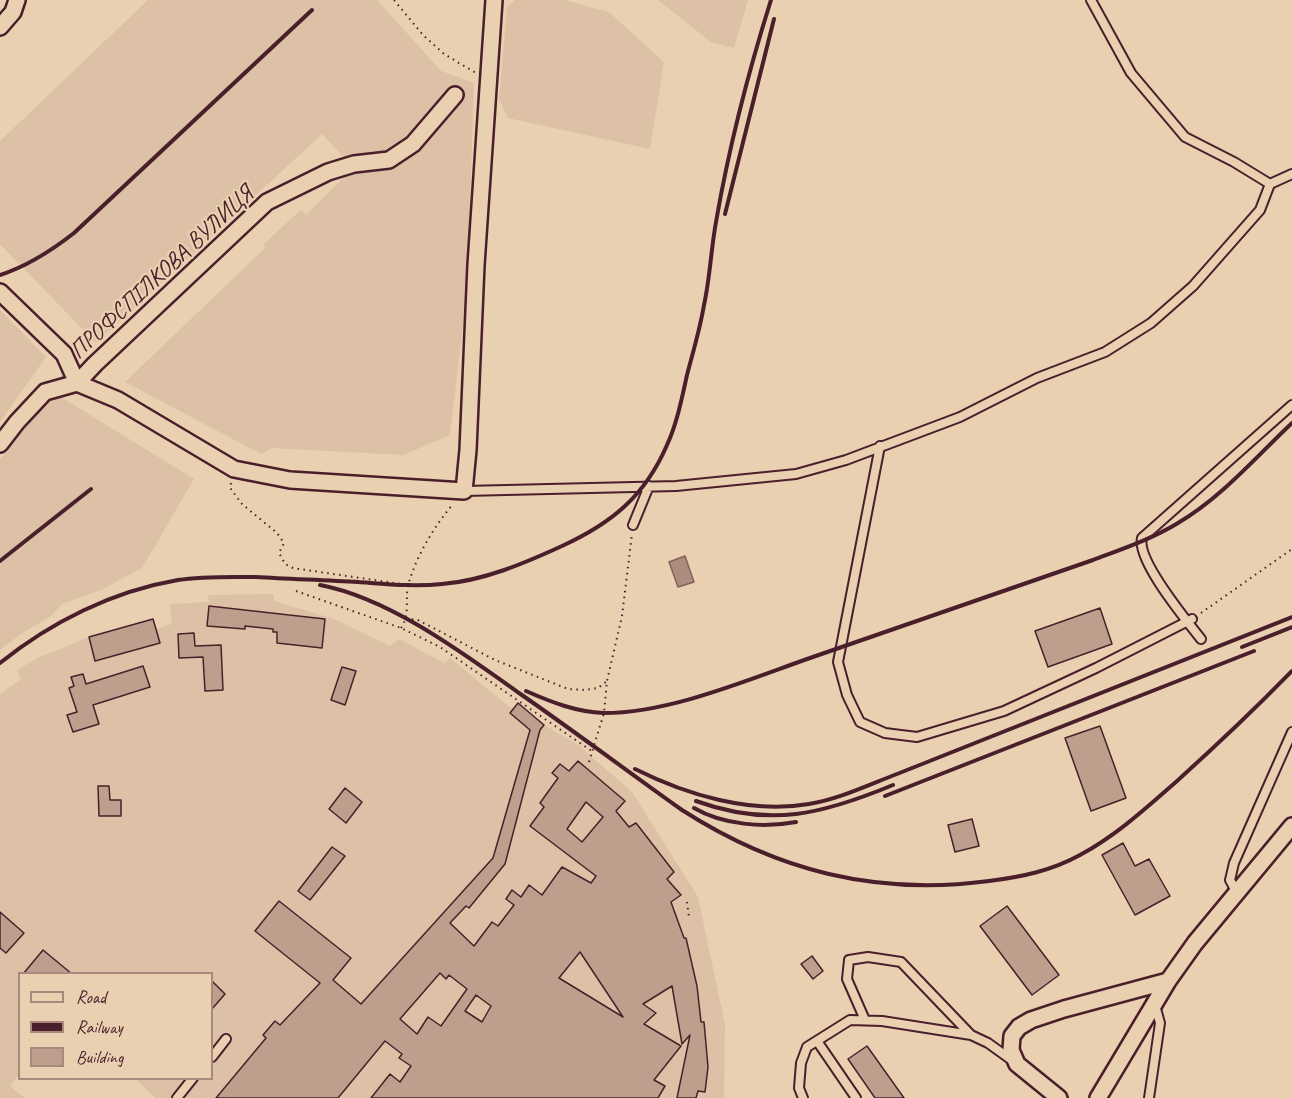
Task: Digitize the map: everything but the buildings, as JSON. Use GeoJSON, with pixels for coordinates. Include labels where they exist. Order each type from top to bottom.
{"type":"FeatureCollection","features":[{"type":"Feature","properties":{"kind":"street"},"geometry":{"type":"LineString","coordinates":[[0,27],[13,12],[17,0]]}},
{"type":"Feature","properties":{"kind":"street"},"geometry":{"type":"LineString","coordinates":[[0,292],[64,354],[77,384],[118,400],[234,469],[290,480],[464,491],[468,450],[476,265],[494,0]]}},
{"type":"Feature","properties":{"kind":"street","name":"ПРОФСПІЛКОВА ВУЛИЦЯ"},"geometry":{"type":"LineString","coordinates":[[0,444],[45,392],[77,384],[95,364],[267,202],[328,172],[354,165],[389,160],[413,144],[455,95]]}},
{"type":"Feature","properties":{"kind":"street"},"geometry":{"type":"LineString","coordinates":[[1098,1098],[1168,981],[1195,943],[1292,826]]}},
{"type":"Feature","properties":{"kind":"street"},"geometry":{"type":"LineString","coordinates":[[1059,1098],[1017,1064],[1011,1050],[1012,1036],[1019,1027],[1031,1020],[1064,1009],[1168,981]]}},
{"type":"Feature","properties":{"kind":"lane"},"geometry":{"type":"LineString","coordinates":[[1091,0],[1131,73],[1185,137],[1234,162],[1270,184]]}},
{"type":"Feature","properties":{"kind":"lane"},"geometry":{"type":"LineString","coordinates":[[464,491],[676,486],[796,474],[846,460],[960,417],[1037,378],[1105,352],[1151,323],[1193,286],[1260,210],[1270,184],[1292,174]]}},
{"type":"Feature","properties":{"kind":"lane"},"geometry":{"type":"LineString","coordinates":[[1201,639],[1146,563],[1142,538],[1292,405]]}},
{"type":"Feature","properties":{"kind":"lane"},"geometry":{"type":"LineString","coordinates":[[880,446],[838,662],[848,695],[860,722],[885,733],[917,737],[1004,711],[1096,668],[1189,620]]}},
{"type":"Feature","properties":{"kind":"lane"},"geometry":{"type":"LineString","coordinates":[[633,525],[649,486]]}},
{"type":"Feature","properties":{"kind":"lane"},"geometry":{"type":"LineString","coordinates":[[1237,893],[1230,879],[1234,863],[1292,732]]}},
{"type":"Feature","properties":{"kind":"lane"},"geometry":{"type":"LineString","coordinates":[[865,1020],[847,979],[849,960],[868,957],[901,962],[971,1035]]}},
{"type":"Feature","properties":{"kind":"lane"},"geometry":{"type":"LineString","coordinates":[[1149,1098],[1160,1023],[1155,1004]]}},
{"type":"Feature","properties":{"kind":"lane"},"geometry":{"type":"LineString","coordinates":[[803,1098],[800,1088],[801,1063],[807,1047],[850,1020],[947,1030],[971,1035],[988,1043],[1017,1064]]}},
{"type":"Feature","properties":{"kind":"lane"},"geometry":{"type":"LineString","coordinates":[[213,1056],[226,1040]]}},
{"type":"Feature","properties":{"kind":"lane"},"geometry":{"type":"LineString","coordinates":[[817,1041],[856,1098]]}},
{"type":"Feature","properties":{"kind":"lane"},"geometry":{"type":"LineString","coordinates":[[177,1098],[191,1080]]}},
{"type":"Feature","properties":{"kind":"path"},"geometry":{"type":"LineString","coordinates":[[394,0],[423,34],[444,54],[475,71],[488,86]]}},
{"type":"Feature","properties":{"kind":"path"},"geometry":{"type":"LineString","coordinates":[[234,469],[230,488],[242,504],[277,533],[284,543],[279,552],[285,564],[293,568],[408,585]]}},
{"type":"Feature","properties":{"kind":"path"},"geometry":{"type":"LineString","coordinates":[[400,628],[406,620],[408,585],[422,550],[445,514],[464,491]]}},
{"type":"Feature","properties":{"kind":"path"},"geometry":{"type":"LineString","coordinates":[[589,762],[604,713],[607,681],[622,616],[633,525]]}},
{"type":"Feature","properties":{"kind":"path"},"geometry":{"type":"LineString","coordinates":[[1189,620],[1292,549]]}},
{"type":"Feature","properties":{"kind":"path"},"geometry":{"type":"LineString","coordinates":[[296,591],[400,628],[440,647],[593,752]]}},
{"type":"Feature","properties":{"kind":"path"},"geometry":{"type":"LineString","coordinates":[[406,620],[416,619],[495,660],[568,689],[598,688],[607,681]]}},
{"type":"Feature","properties":{"kind":"path"},"geometry":{"type":"LineString","coordinates":[[687,902],[689,917]]}},
{"type":"Feature","properties":{"kind":"shaded area"},"geometry":{"type":"Polygon","coordinates":[[[148,0],[377,0],[441,71],[474,83],[467,290],[450,435],[403,455],[272,448],[261,454],[125,382],[265,248],[263,245],[271,237],[301,210],[306,215],[361,160],[344,157],[322,134],[96,343],[0,244],[0,141],[148,0]]]}},
{"type":"Feature","properties":{"kind":"shaded area"},"geometry":{"type":"Polygon","coordinates":[[[515,0],[564,0],[609,12],[664,62],[650,149],[508,118],[499,100],[507,7],[515,0]]]}},
{"type":"Feature","properties":{"kind":"shaded area"},"geometry":{"type":"Polygon","coordinates":[[[658,0],[748,0],[734,48],[711,42],[658,0]]]}},
{"type":"Feature","properties":{"kind":"shaded area"},"geometry":{"type":"Polygon","coordinates":[[[0,310],[46,357],[0,422],[0,310]]]}},
{"type":"Feature","properties":{"kind":"shaded area"},"geometry":{"type":"Polygon","coordinates":[[[61,397],[194,479],[142,568],[101,590],[62,604],[51,616],[0,650],[0,459],[48,400],[61,397]]]}},
{"type":"Feature","properties":{"kind":"shaded area"},"geometry":{"type":"Polygon","coordinates":[[[685,556],[694,582],[678,587],[669,562],[685,556]]]}},
{"type":"Feature","properties":{"kind":"shaded area"},"geometry":{"type":"Polygon","coordinates":[[[274,594],[274,601],[334,619],[390,646],[399,639],[444,663],[450,658],[512,709],[518,703],[544,725],[577,744],[632,792],[698,897],[725,1025],[724,1098],[155,1098],[137,1080],[213,1080],[213,972],[18,972],[18,1075],[10,1086],[25,1098],[0,1098],[0,694],[21,679],[17,670],[38,658],[89,637],[96,661],[160,643],[156,629],[172,624],[170,604],[209,602],[208,595],[274,594]]]}},
{"type":"Feature","properties":{"kind":"railway"},"geometry":{"type":"LineString","coordinates":[[0,663],[40,634],[84,610],[154,585],[207,577],[256,577],[410,585],[457,582],[504,570],[562,546],[596,528],[625,506],[648,479],[671,437],[702,314],[716,222],[733,138],[771,0]]}},
{"type":"Feature","properties":{"kind":"railway"},"geometry":{"type":"LineString","coordinates":[[0,275],[39,257],[74,233],[312,10]]}},
{"type":"Feature","properties":{"kind":"railway"},"geometry":{"type":"LineString","coordinates":[[725,214],[774,19]]}},
{"type":"Feature","properties":{"kind":"railway"},"geometry":{"type":"LineString","coordinates":[[526,691],[584,711],[629,712],[655,708],[735,685],[1093,560],[1158,534],[1194,513],[1238,476],[1292,423]]}},
{"type":"Feature","properties":{"kind":"railway"},"geometry":{"type":"LineString","coordinates":[[0,561],[91,489]]}},
{"type":"Feature","properties":{"kind":"railway"},"geometry":{"type":"LineString","coordinates":[[320,585],[346,592],[399,614],[450,645],[682,810],[718,831],[754,849],[829,874],[907,885],[947,885],[1013,878],[1036,873],[1080,855],[1119,830],[1154,801],[1292,671]]}},
{"type":"Feature","properties":{"kind":"railway"},"geometry":{"type":"LineString","coordinates":[[635,769],[676,787],[719,800],[764,806],[820,802],[864,787],[1292,617]]}},
{"type":"Feature","properties":{"kind":"railway"},"geometry":{"type":"LineString","coordinates":[[1242,647],[1292,627]]}},
{"type":"Feature","properties":{"kind":"railway"},"geometry":{"type":"LineString","coordinates":[[885,796],[1254,651]]}},
{"type":"Feature","properties":{"kind":"railway"},"geometry":{"type":"LineString","coordinates":[[696,801],[748,814],[796,814],[843,804],[893,785]]}},
{"type":"Feature","properties":{"kind":"railway"},"geometry":{"type":"LineString","coordinates":[[694,808],[705,814],[744,824],[771,825],[796,822]]}}]}
